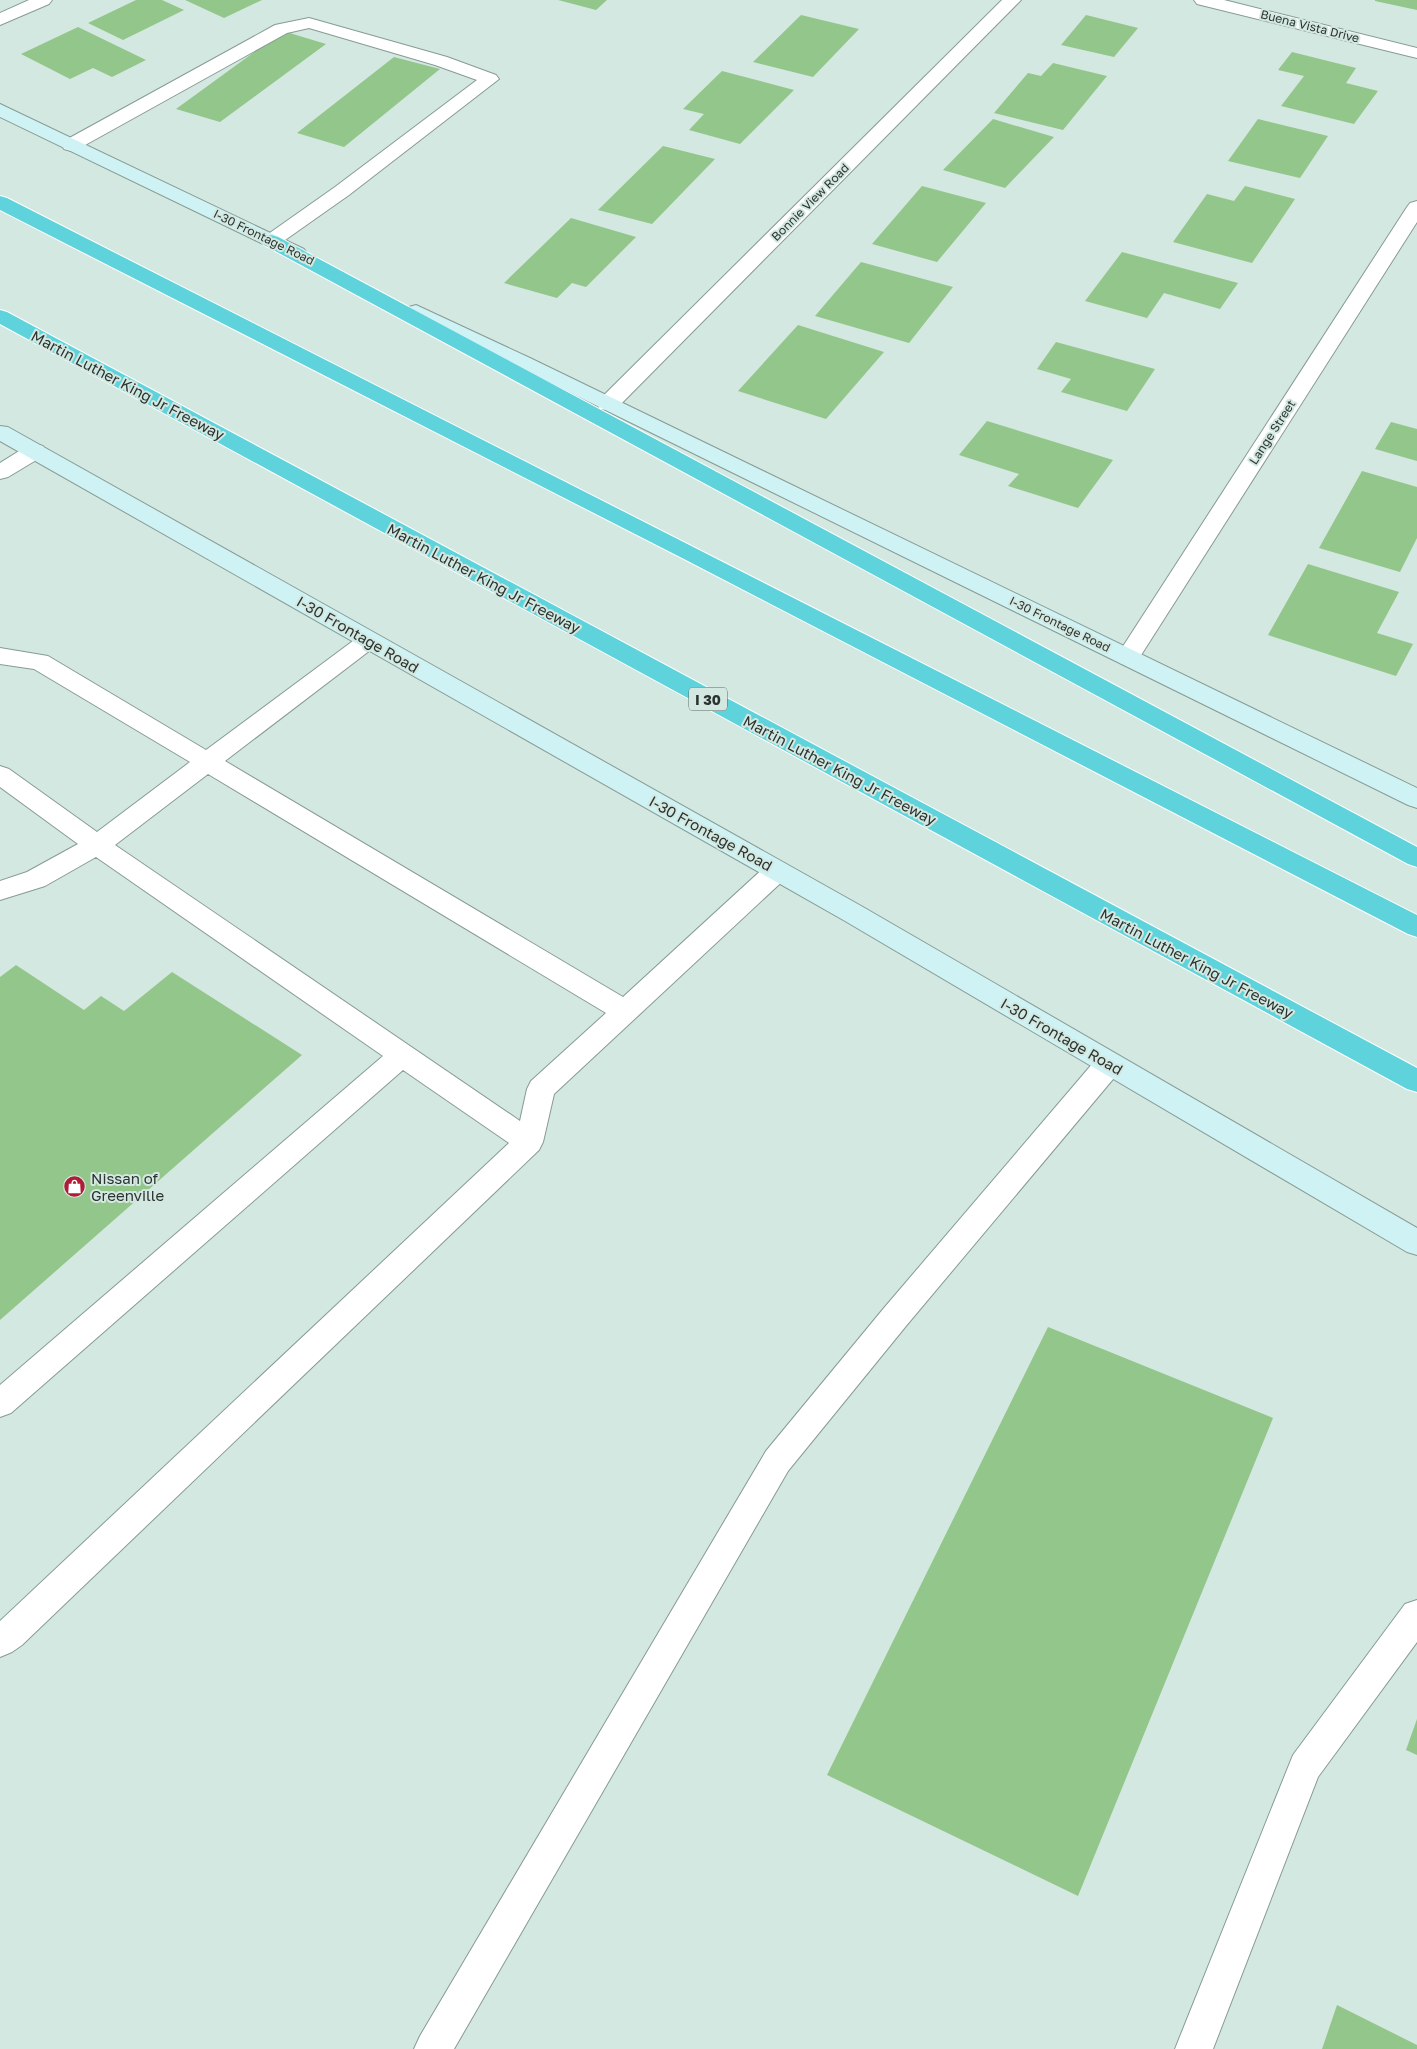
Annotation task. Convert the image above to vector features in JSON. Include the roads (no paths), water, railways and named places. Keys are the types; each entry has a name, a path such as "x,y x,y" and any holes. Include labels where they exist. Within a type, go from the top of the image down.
{"highway":[{"path":"0,202 692,554 1417,927"},
{"path":"271,240 1417,858"},
{"name":"Martin Luther King Jr Freeway","path":"0,316 1417,1081"}],"main road":[{"name":"I-30 Frontage Road","path":"0,110 395,300 447,328 523,362 1417,799"},
{"name":"I-30 Frontage Road","path":"0,432 777,871 1417,1243"}],"street":[{"path":"0,20 43,0"},
{"name":"Bonnie View Road","path":"608,404 1012,0"},
{"name":"Buena Vista Drive","path":"1203,0 1417,53"},
{"path":"72,145 281,29 309,23 441,61 490,79 342,191 271,240"},
{"name":"Lange Street","path":"1128,657 1417,207"},
{"path":"0,472 35,451"},
{"path":"0,891 36,879 97,845 369,640"},
{"path":"0,656 40,662 625,1011"},
{"path":"0,775 97,845 529,1142"},
{"path":"0,1641 10,1634 529,1142 541,1089 777,871"},
{"path":"0,1404 402,1055"},
{"path":"433,2049 778,1461 895,1317 1109,1064"},
{"path":"1194,2049 1305,1766 1417,1615"}],"place":[{"name":"Nissan of Greenville","path":"75,1187"}]}
